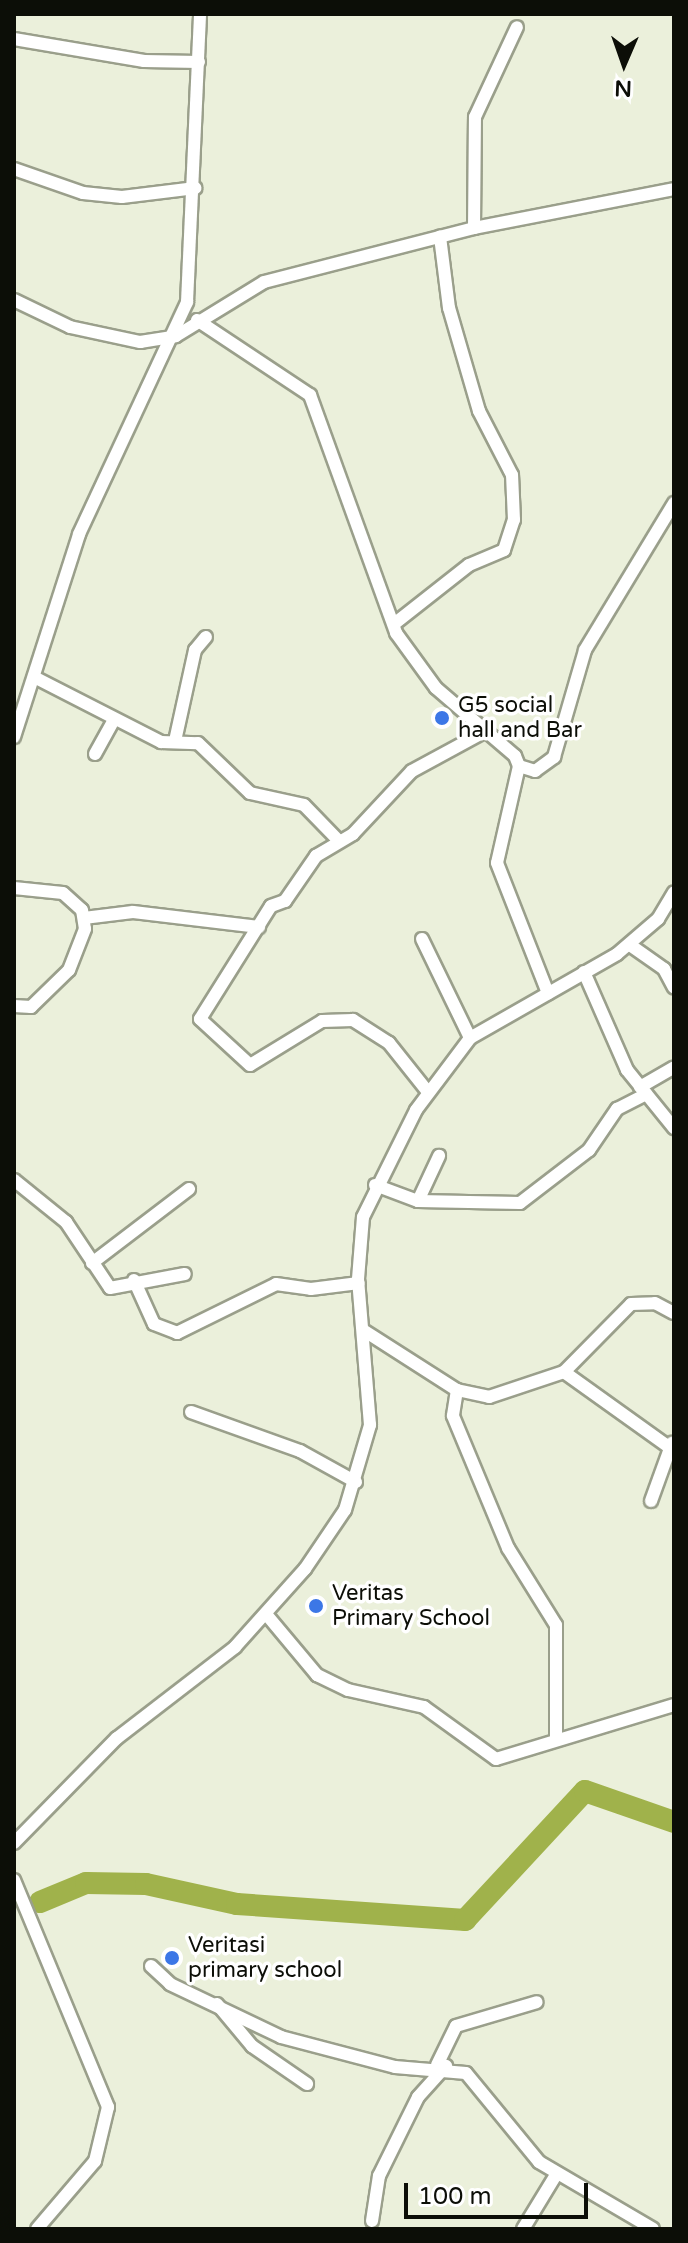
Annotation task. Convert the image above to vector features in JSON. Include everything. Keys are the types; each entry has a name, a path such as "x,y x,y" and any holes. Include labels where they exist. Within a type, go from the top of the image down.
{"street":[{"path":"14,737 79,534 176,336 190,279 200,14"},
{"path":"474,228 469,145 494,65 517,27"},
{"path":"14,39 144,61 199,62"},
{"path":"14,169 45,184 109,195 195,188"},
{"path":"14,300 70,327 123,339 176,336 197,320 264,282 474,228 674,189"},
{"path":"394,624 469,565 504,550 514,520 512,475 479,411 449,308 440,237"},
{"path":"197,320 310,395 394,624 436,688 519,766 535,771 554,757 585,650 674,503"},
{"path":"660,527 674,531"},
{"path":"175,741 195,650 206,637"},
{"path":"34,677 161,742 198,743 250,793 304,805 339,841"},
{"path":"95,754 114,720"},
{"path":"428,1092 389,1043 353,1020 322,1021 250,1065 230,1053 200,1019 259,927 316,856 339,841 412,771 482,733"},
{"path":"519,766 497,863 548,993"},
{"path":"14,888 63,893 84,918 77,961 31,1007 14,1006"},
{"path":"14,1843 117,1738 209,1671 266,1614 333,1532 356,1482 370,1417 359,1283 363,1217 375,1185 428,1092 470,1038 630,945 674,892"},
{"path":"84,918 133,912 259,927"},
{"path":"422,939 470,1038"},
{"path":"630,945 672,981"},
{"path":"584,972 613,1045 643,1090 674,1128"},
{"path":"375,1185 418,1201 529,1200 597,1143 617,1109 674,1067"},
{"path":"418,1201 439,1156"},
{"path":"14,1180 66,1222 110,1288 134,1280 185,1274"},
{"path":"92,1263 189,1189"},
{"path":"134,1280 154,1324 177,1333 276,1284 311,1289 359,1283"},
{"path":"363,1330 457,1390 489,1397 564,1372 631,1304 655,1303 674,1313"},
{"path":"564,1372 672,1445 651,1501"},
{"path":"457,1390 453,1416 508,1548 556,1625 556,1739"},
{"path":"191,1412 300,1451 356,1482"},
{"path":"266,1614 317,1675 360,1694 424,1707 483,1756 521,1753 556,1739 674,1705"},
{"path":"14,1880 108,2107 95,2161 37,2229"},
{"path":"151,1966 170,1984 297,2042 395,2067 442,2065 481,2086 522,2146 556,2175 653,2229"},
{"path":"372,2221 379,2176 418,2097 442,2065 456,2026 537,2002"},
{"path":"217,2004 252,2046 307,2084"},
{"path":"523,2229 556,2175"}],"waterway":[{"path":"40,1902 86,1883 146,1884 237,1904 465,1920 585,1791 674,1822"}],"place":[{"name":"G5 social hall and Bar","path":"442,718"},
{"name":"Veritas Primary School","path":"316,1606"},
{"name":"Veritasi primary school","path":"172,1958"}]}
